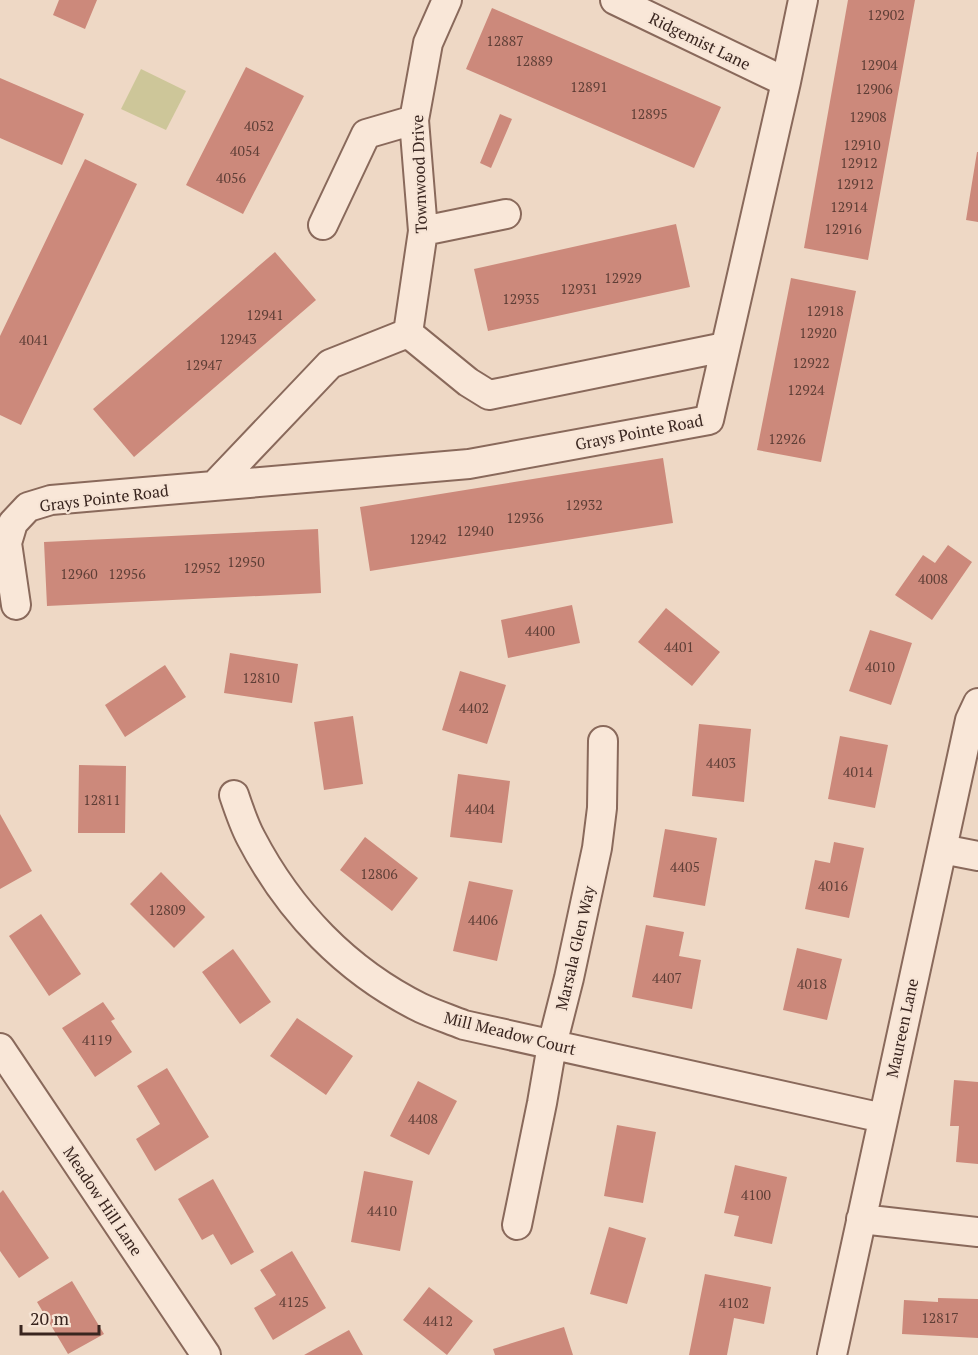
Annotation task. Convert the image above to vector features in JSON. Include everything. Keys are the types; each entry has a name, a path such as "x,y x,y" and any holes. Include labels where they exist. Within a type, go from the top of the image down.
{"street":[{"name":"Townwood Drive","path":"408,333 423,231 414,120 428,43 447,0"},
{"name":"Ridgemist Lane","path":"615,0 786,82"},
{"name":"Grays Pointe Road","path":"16,605 7,543 13,523 28,507 51,500 469,464 709,420 803,0"},
{"path":"323,225 366,134 414,120"},
{"path":"423,231 506,214"},
{"path":"214,486 330,364 408,333 468,382 489,395 726,347"},
{"name":"Maureen Lane","path":"832,1355 970,720 978,703"},
{"name":"Marsala Glen Way","path":"517,1225 552,1045 597,848 602,808 603,741"},
{"name":"Mill Meadow Court","path":"234,795 250,836 271,873 297,911 329,945 365,974 422,1008 464,1024 552,1045 883,1118"},
{"path":"942,849 978,856"},
{"name":"Meadow Hill Lane","path":"0,1047 206,1355"},
{"path":"861,1219 978,1232"}],"shaded area":[{"path":"141,69 186,91 166,130 121,109"}],"building":[{"path":"59,0 97,0 85,29 53,15"},
{"path":"848,0 915,0 868,260 804,248"},
{"path":"492,8 721,107 694,168 466,69"},
{"path":"246,67 304,96 243,214 186,185"},
{"path":"0,78 84,114 62,165 0,138"},
{"path":"500,114 512,119 491,168 480,163"},
{"path":"978,152 978,222 966,220"},
{"path":"85,159 137,184 21,425 0,415 0,336"},
{"path":"676,224 690,287 488,331 474,269"},
{"path":"275,252 316,300 134,457 93,409"},
{"path":"791,278 856,291 821,462 757,450"},
{"path":"663,458 673,523 370,571 360,507"},
{"path":"318,529 321,593 47,606 44,542"},
{"path":"948,545 972,562 932,620 895,595 923,555 935,563"},
{"path":"572,605 580,643 508,658 501,620"},
{"path":"666,608 720,652 692,686 638,642"},
{"path":"870,630 912,643 891,705 849,691"},
{"path":"230,653 298,664 292,703 224,693"},
{"path":"165,665 186,697 125,737 105,705"},
{"path":"460,671 506,685 487,744 442,730"},
{"path":"353,716 363,784 324,790 314,722"},
{"path":"699,724 751,729 744,802 692,796"},
{"path":"840,736 888,745 875,808 828,799"},
{"path":"79,765 126,766 125,833 78,833"},
{"path":"458,774 510,781 502,843 450,837"},
{"path":"0,814 32,871 0,889"},
{"path":"665,829 717,838 705,906 653,897"},
{"path":"365,837 418,878 392,911 340,870"},
{"path":"834,842 864,848 849,918 805,909 815,860 830,863"},
{"path":"161,872 205,917 174,948 130,904"},
{"path":"469,881 513,890 497,961 453,951"},
{"path":"41,914 81,974 49,996 9,936"},
{"path":"646,925 684,932 679,956 701,960 692,1009 632,997"},
{"path":"797,948 842,959 827,1020 783,1010"},
{"path":"233,949 271,1002 240,1024 202,972"},
{"path":"103,1002 115,1019 111,1021 132,1052 95,1077 62,1028"},
{"path":"297,1018 353,1056 326,1095 270,1056"},
{"path":"167,1068 209,1137 155,1171 136,1139 160,1124 137,1086"},
{"path":"954,1080 978,1082 978,1164 956,1162 959,1126 950,1126"},
{"path":"418,1081 457,1101 429,1155 390,1136"},
{"path":"617,1125 656,1132 643,1203 604,1196"},
{"path":"735,1165 787,1177 772,1244 734,1236 739,1216 724,1213"},
{"path":"364,1171 413,1181 400,1251 351,1242"},
{"path":"213,1179 254,1252 231,1265 213,1234 202,1240 178,1199"},
{"path":"3,1190 49,1258 19,1278 0,1251 0,1193"},
{"path":"609,1227 646,1238 627,1304 590,1294"},
{"path":"292,1251 326,1308 273,1340 254,1308 276,1295 260,1270"},
{"path":"705,1274 771,1287 764,1324 734,1318 727,1355 689,1355"},
{"path":"72,1281 104,1334 68,1354 37,1302"},
{"path":"429,1287 473,1321 447,1355 403,1320"},
{"path":"938,1298 978,1299 978,1338 902,1334 904,1300 938,1302"},
{"path":"564,1327 573,1355 495,1355 493,1349"},
{"path":"349,1330 363,1355 304,1355"}]}
